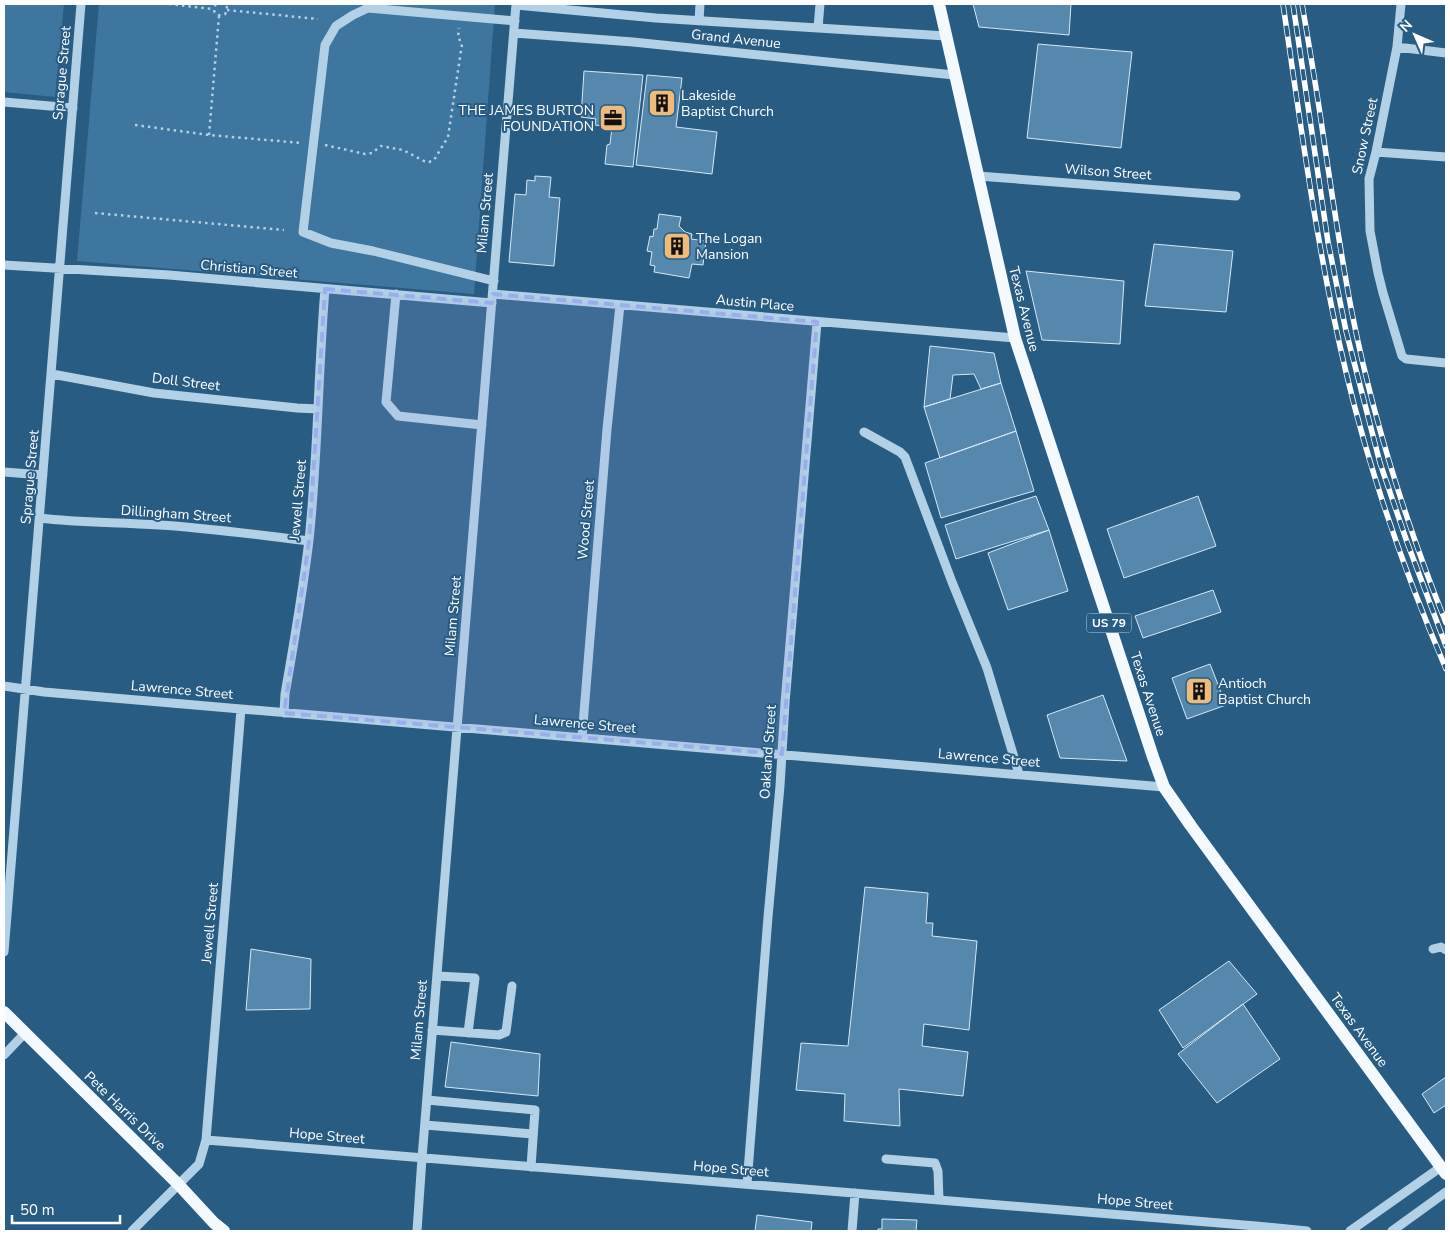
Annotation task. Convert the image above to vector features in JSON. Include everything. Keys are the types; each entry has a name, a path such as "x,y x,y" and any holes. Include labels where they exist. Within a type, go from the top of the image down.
{"main road":[{"name":"Texas Avenue","path":"939,4 1015,338 1164,787 1443,1165"},
{"name":"Pete Harris Drive","path":"4,1012 224,1231"}],"street":[{"name":"Sprague Street","path":"4,952 81,4"},
{"name":"Grand Avenue","path":"516,4 656,18 946,36"},
{"name":"Milam Street","path":"418,1231 432,1030 516,4"},
{"path":"699,20 700,4"},
{"path":"818,28 820,4"},
{"name":"Snow Street","path":"1401,4 1397,47 1369,179 1370,231 1383,293 1400,352 1406,359 1446,363"},
{"path":"494,281 331,243 303,232 325,45 336,26 368,8 515,22"},
{"name":"Grand Avenue","path":"514,33 633,42 954,75"},
{"path":"1397,47 1446,53"},
{"path":"4,102 72,108"},
{"path":"1376,152 1446,157"},
{"name":"Wilson Street","path":"978,176 1236,196"},
{"name":"Christian Street","path":"4,265 169,275 396,294 492,298"},
{"name":"Jewell Street","path":"284,713 285,694 309,540 317,439 321,333 325,289"},
{"path":"396,294 386,402 398,416 482,424"},
{"name":"Austin Place","path":"492,298 620,305 1015,338"},
{"name":"Wood Street","path":"582,737 607,429 620,305"},
{"name":"Oakland Street","path":"747,1184 817,322"},
{"name":"Doll Street","path":"52,374 154,393 318,409"},
{"path":"864,432 900,452 905,457 987,668 1018,774"},
{"path":"4,472 43,475"},
{"name":"Dillingham Street","path":"40,518 70,522 168,525 309,540"},
{"name":"Lawrence Street","path":"4,686 44,692 284,713 1164,787"},
{"name":"Jewell Street","path":"206,1140 241,709"},
{"path":"1433,948 1441,947 1446,950"},
{"path":"437,976 476,978 468,1033"},
{"path":"432,1030 499,1035 506,1032 512,986"},
{"path":"4,1055 25,1033"},
{"path":"427,1100 534,1110 531,1167"},
{"path":"425,1125 533,1134"},
{"path":"132,1231 199,1164 206,1140"},
{"name":"Hope Street","path":"206,1140 1307,1231"},
{"path":"886,1159 934,1163 938,1170 940,1181 939,1200"},
{"path":"1350,1231 1443,1165"},
{"path":"1392,1231 1404,1228 1446,1192"},
{"path":"852,1231 855,1193"}],"path":[{"path":"169,4 213,9"},
{"path":"213,9 216,4"},
{"path":"225,4 227,10"},
{"path":"213,9 219,16"},
{"path":"219,16 227,10"},
{"path":"227,10 318,19"},
{"path":"209,135 219,16"},
{"path":"135,124 209,135 328,145 365,154 372,153 381,146 403,150 429,162 434,160 448,137 462,44 458,37 462,17"},
{"path":"95,213 284,230"}],"highlighted area":[{"path":"325,289 492,303 493,294 817,322 782,754 284,713 309,541"}],"shaded area":[{"path":"4,4 64,4 55,97 4,92"},
{"path":"99,4 495,4 474,294 77,261"}],"building":[{"path":"973,4 1071,4 1069,35 979,27"},
{"path":"1038,44 1132,52 1121,148 1027,138"},
{"name":"THE JAMES BURTON FOUNDATION","path":"584,71 643,75 633,167 605,164 607,145 610,144 612,127 595,125 596,119 581,117"},
{"name":"Lakeside Baptist Church","path":"647,75 682,78 676,127 717,132 712,174 636,165"},
{"path":"535,176 551,177 549,197 560,198 554,266 509,262 515,194 526,195 527,180 535,181"},
{"name":"The Logan Mansion","path":"659,214 681,217 679,226 685,232 692,234 691,239 706,241 703,265 692,264 689,278 654,272 655,266 650,265 652,252 647,251 650,236 653,237 654,229 657,229"},
{"path":"1154,244 1233,251 1226,312 1145,306"},
{"path":"1026,271 1124,281 1120,344 1042,340"},
{"path":"930,346 994,353 1001,383 981,389 974,374 953,375 950,399 924,407"},
{"path":"1001,383 1016,431 940,458 924,407"},
{"path":"1016,431 1034,491 941,518 925,463"},
{"path":"1036,496 1049,530 956,559 945,525"},
{"path":"1198,496 1216,546 1124,578 1107,529"},
{"path":"1049,530 1068,591 1008,610 988,553"},
{"path":"1213,590 1221,612 1143,638 1135,616"},
{"name":"Antioch Baptist Church","path":"1210,664 1226,705 1187,719 1172,678"},
{"path":"1103,695 1127,761 1060,758 1047,715"},
{"path":"865,887 928,893 926,923 933,923 932,936 977,941 969,1030 924,1024 922,1046 968,1052 963,1096 899,1089 900,1126 844,1121 845,1094 796,1090 801,1043 848,1046"},
{"path":"251,949 311,959 310,1009 246,1010"},
{"path":"1229,961 1257,994 1183,1048 1159,1010"},
{"path":"1243,1004 1280,1059 1217,1103 1178,1054"},
{"path":"451,1042 540,1054 538,1096 445,1087"},
{"path":"1446,1077 1446,1105 1434,1113 1422,1094"},
{"path":"757,1215 812,1222 811,1231 755,1231"},
{"path":"882,1219 917,1220 916,1231 878,1231 878,1229 882,1229"}],"railway":[{"path":"1283,4 1318,235 1346,372 1377,485 1416,596 1446,669"},
{"path":"1293,4 1328,242 1346,331 1380,463 1446,646"},
{"path":"1302,4 1340,243 1360,353 1380,431 1404,509 1446,623"}],"place":[{"name":"Lakeside Baptist Church","path":"662,103"},
{"name":"THE JAMES BURTON FOUNDATION","path":"613,118"},
{"name":"The Logan Mansion","path":"677,246"},
{"name":"Antioch Baptist Church","path":"1199,691"}]}
